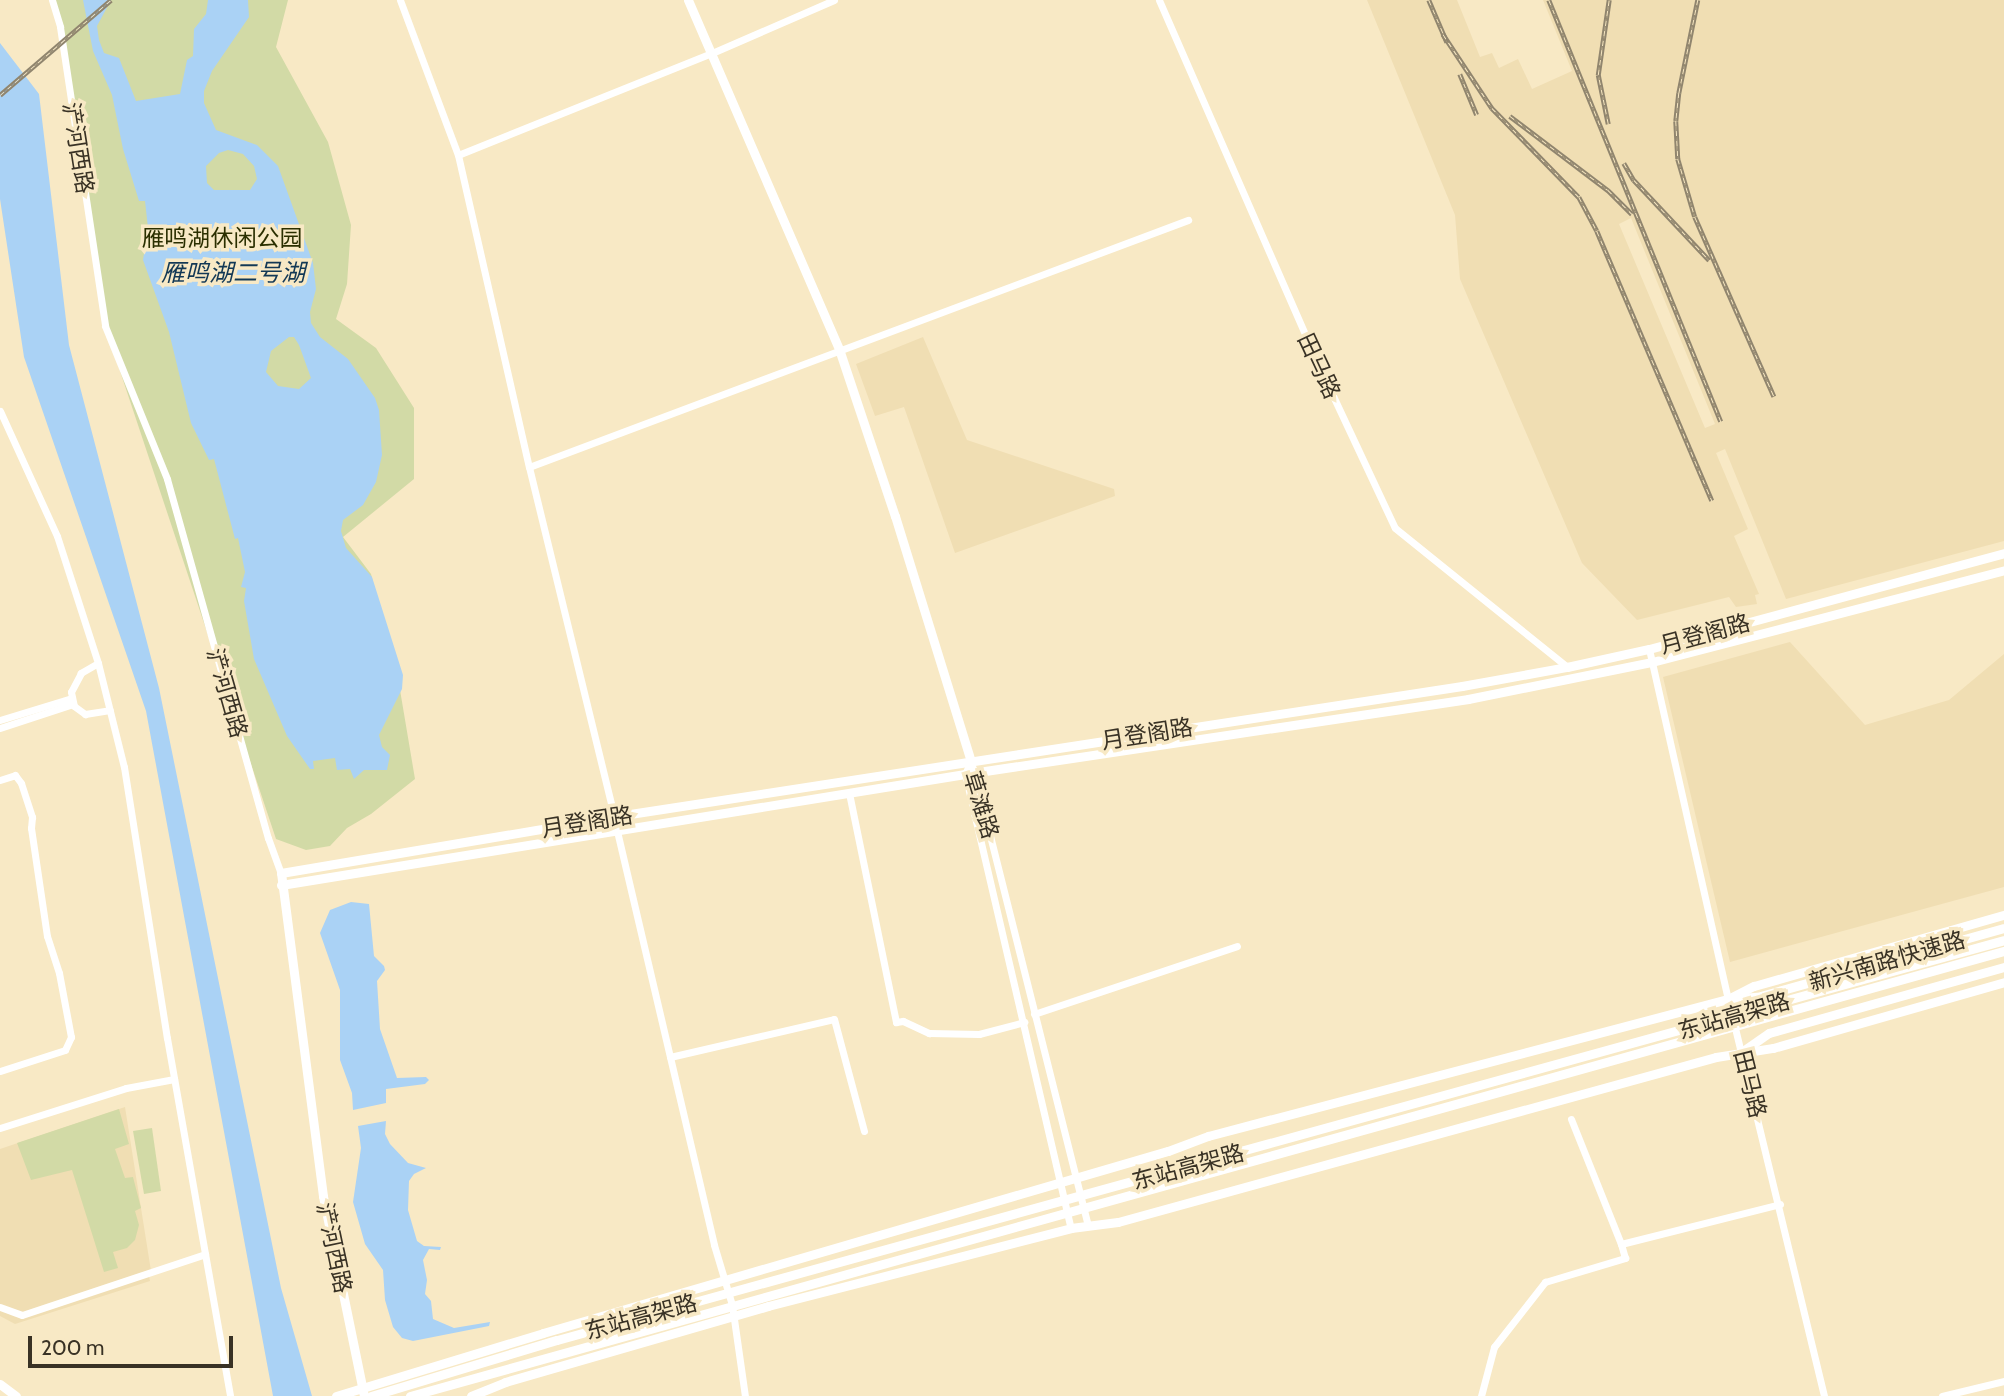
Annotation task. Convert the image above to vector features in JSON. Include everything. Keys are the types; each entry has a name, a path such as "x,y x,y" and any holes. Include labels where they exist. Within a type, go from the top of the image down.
{"main road":[{"path":"688,0 840,352 895,516 971,761"},
{"name":"月登阁路","path":"281,873 617,816 1462,686 1567,667 1648,649 2004,553"},
{"name":"月登阁路","path":"281,885 965,774 1468,699 1652,662 2004,570"},
{"name":"浐河西路","path":"281,873 323,1196 361,1391"},
{"path":"336,1396 361,1391 1074,1179 1208,1136 1728,999 1754,986 2004,915"},
{"name":"新兴南路快速路","path":"1728,999 1757,997 2004,928"},
{"name":"东站高架路","path":"372,1396 557,1340 2004,940"},
{"name":"东站高架路","path":"410,1396 2004,951"},
{"name":"新兴南路快速路","path":"1741,1052 1769,1033 2004,967"},
{"path":"471,1396 505,1382 734,1316 1071,1228 1118,1222 1741,1052 1773,1048 2004,982"},
{"path":"0,1384 16,1396"}],"street":[{"name":"浐河西路","path":"52,0 60,27 105,326 167,480 268,838 281,873"},
{"path":"400,0 458,155 529,467 611,804 617,816 617,831 734,1316 745,1396"},
{"path":"458,155 712,53 834,0"},
{"name":"田马路","path":"1159,0 1312,351 1395,528 1567,667"},
{"path":"529,467 1188,220"},
{"path":"0,411 57,536 98,663 124,767 174,1079 230,1396"},
{"name":"田马路","path":"1648,649 1728,999 1780,1204 1824,1396"},
{"path":"98,663 81,673 71,692 73,701 85,714 110,710"},
{"path":"0,720 73,701"},
{"path":"0,728 73,701"},
{"name":"草滩路","path":"971,761 1074,1179 1088,1226"},
{"name":"草滩路","path":"971,761 965,774 1071,1228"},
{"path":"0,780 15,775 21,783 32,817 31,828 47,936 59,973 71,1037 65,1050 0,1071"},
{"path":"849,793 896,1022 903,1021 929,1033 979,1034 1024,1022"},
{"path":"1034,1014 1237,946"},
{"path":"670,1057 834,1019 864,1131"},
{"path":"0,1128 126,1088 174,1079"},
{"path":"1481,1396 1494,1347 1545,1282 1625,1258 1570,1119"},
{"path":"1621,1244 1780,1204"},
{"path":"0,1307 22,1315 205,1254"},
{"path":"1942,1396 2004,1381"}],"shaded area":[{"path":"1367,0 1457,0 1480,57 1492,53 1499,68 1518,59 1532,89 1572,71 1543,0 2004,0 2004,541 1786,599 1725,449 1716,453 1748,529 1734,536 1759,594 1755,595 1757,604 1736,607 1729,597 1637,620 1582,563 1460,279 1455,215","holes":["1631,218 1715,424 1705,428 1619,224"]},
{"path":"923,337 967,440 1114,489 1115,496 955,553 904,407 875,416 856,364"},
{"path":"1790,642 1865,725 1949,700 2004,654 2004,887 1730,962 1663,677"},
{"path":"125,1107 151,1271 148,1271 150,1281 15,1324 0,1316 0,1149"}],"green space":[{"name":"雁鸣湖休闲公园","path":"55,0 288,0 276,47 328,142 351,225 347,284 336,319 376,348 414,408 414,479 343,537 371,574 399,684 415,779 371,814 347,828 330,846 306,850 276,839 107,332"},
{"path":"119,1109 129,1144 115,1149 125,1178 133,1177 141,1208 135,1211 139,1225 135,1240 127,1248 113,1252 118,1268 104,1272 72,1170 31,1180 17,1143"},
{"path":"152,1128 161,1191 144,1194 133,1131"}],"water":[{"name":"雁鸣湖二号湖","path":"83,0 111,0 97,26 99,40 104,53 119,58 136,101 180,94 187,60 193,56 194,29 206,14 208,0 248,0 249,17 212,71 204,91 204,103 216,130 257,145 278,166 313,263 316,289 310,312 311,323 320,337 348,359 375,398 379,410 382,455 376,482 363,505 343,520 341,531 346,548 372,577 403,675 402,689 379,735 382,747 390,755 387,770 364,770 354,779 350,769 337,770 335,758 313,761 314,769 310,769 287,736 254,659 244,601 246,588 241,587 245,572 238,538 235,539 214,459 209,460 191,423 169,332 143,260 148,228 145,201 139,201 123,149 112,95 93,51","holes":["228,150 243,154 254,166 257,179 250,190 214,190 207,183 206,166 219,153","289,337 294,337 299,345 311,378 299,389 278,386 266,372 271,351"]},
{"path":"0,43 39,94 69,345 159,688 281,1288 312,1396 273,1396 146,711 24,357 0,199"},
{"path":"351,902 369,904 374,956 385,970 377,981 380,1029 397,1078 426,1077 429,1080 425,1084 386,1089 386,1103 353,1110 352,1093 340,1060 340,990 320,933 330,910"},
{"path":"386,1121 385,1134 390,1144 408,1163 426,1168 414,1174 409,1181 408,1210 417,1241 424,1246 441,1247 440,1250 429,1249 423,1260 427,1280 425,1294 431,1301 433,1319 454,1328 490,1322 489,1326 413,1341 402,1338 393,1327 385,1300 383,1270 365,1244 353,1202 361,1148 358,1126"}],"railway":[{"path":"0,95 111,0"},
{"path":"1429,0 1447,42"},
{"path":"1549,0 1721,421"},
{"path":"1608,124 1598,75 1609,0"},
{"path":"1698,0 1679,93 1676,121 1678,159 1695,217 1774,396"},
{"path":"1443,34 1492,108 1579,197 1597,231 1712,501"},
{"path":"1460,74 1477,115"},
{"path":"1510,116 1608,190 1632,214"},
{"path":"1624,163 1634,180 1709,260"}]}
